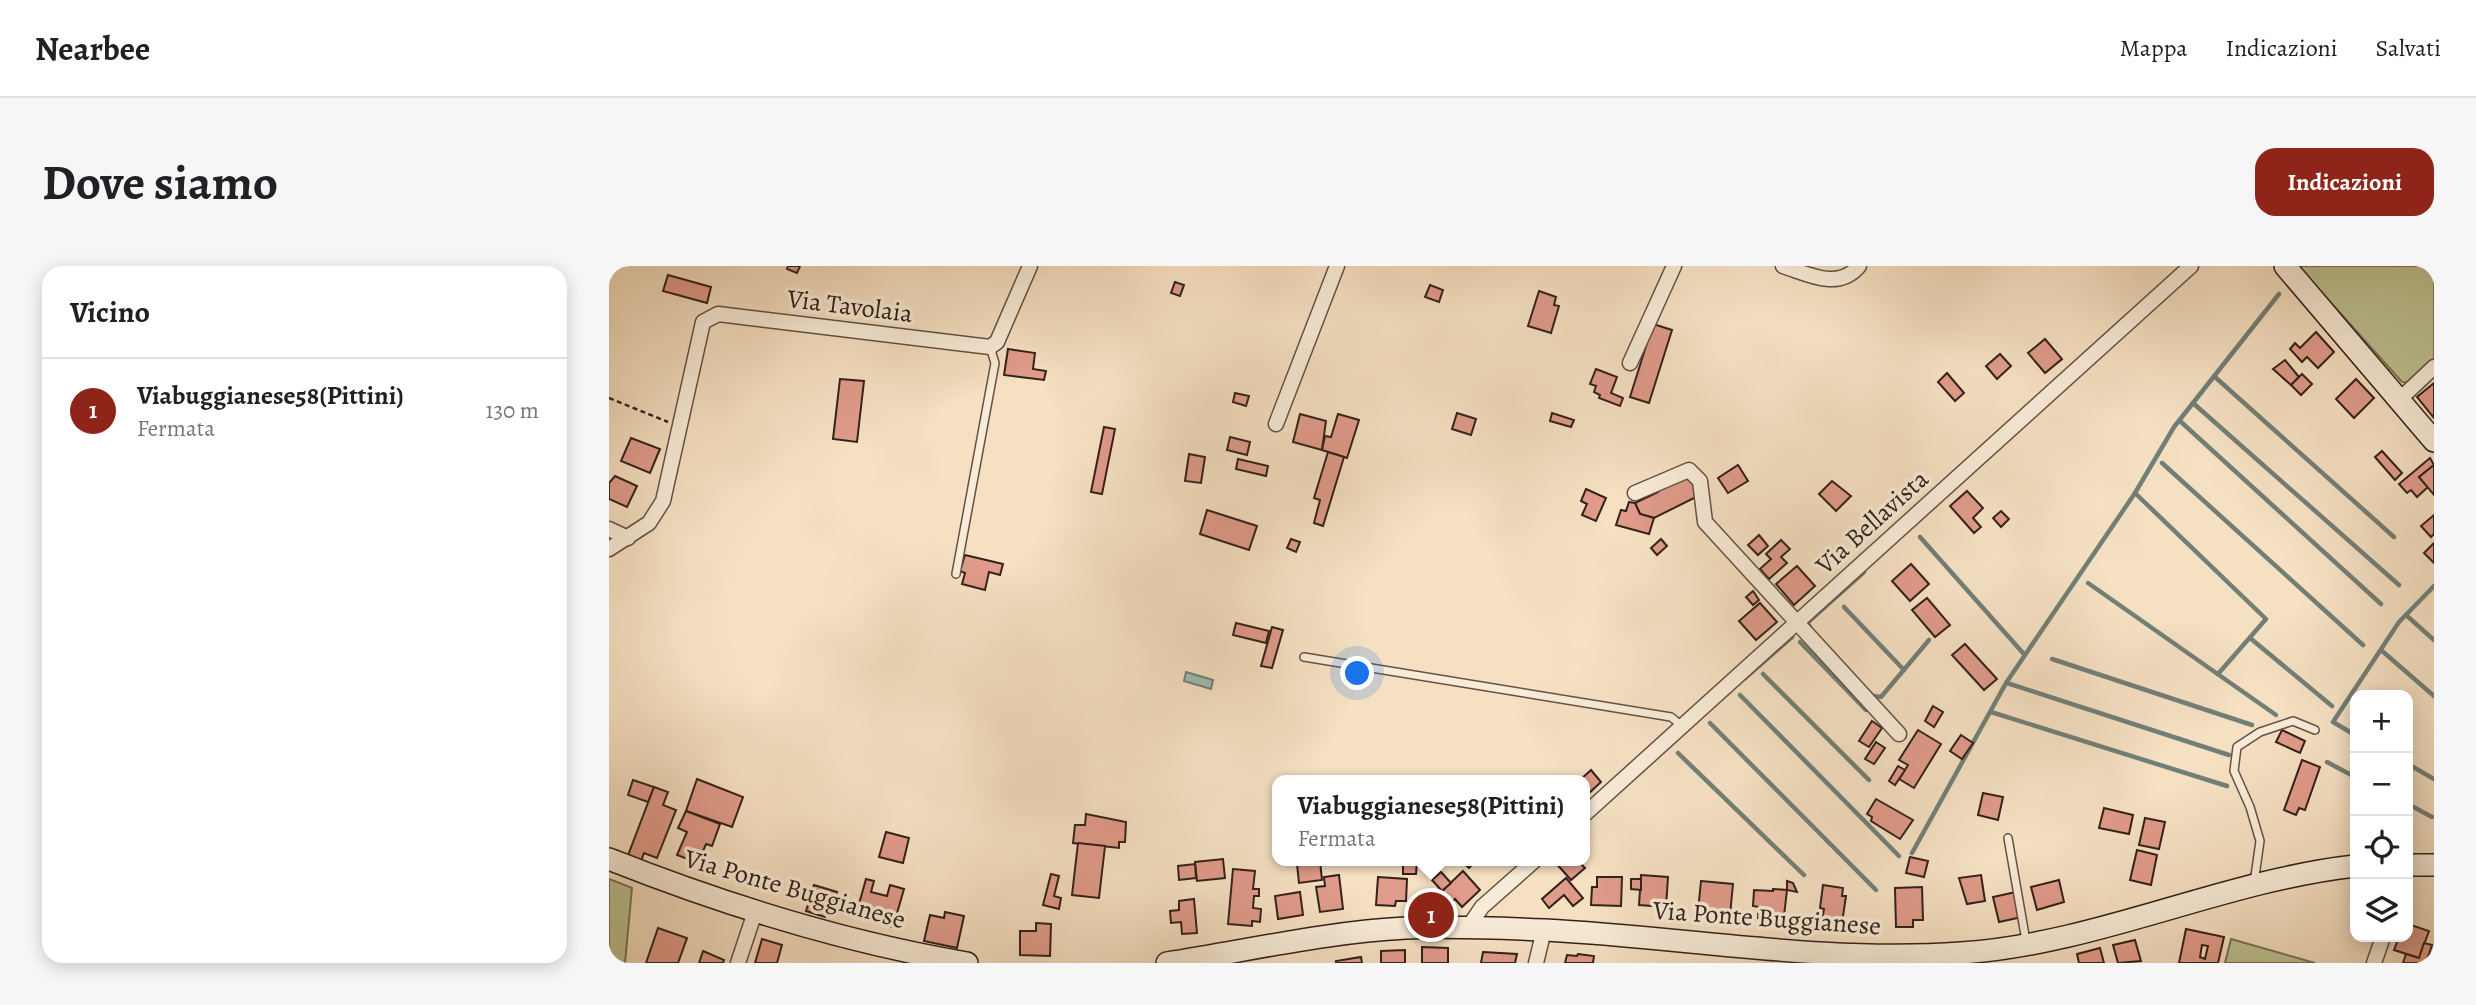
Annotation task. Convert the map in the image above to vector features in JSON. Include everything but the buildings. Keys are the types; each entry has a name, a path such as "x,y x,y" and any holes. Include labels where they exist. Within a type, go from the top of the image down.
{"main road":[{"path":"2285,266 2434,441"},
{"name":"Via Ponte Buggianese","path":"609,859 755,912 828,934 967,963"},
{"path":"2413,864 2434,865"},
{"name":"Via Ponte Buggianese","path":"1167,963 1406,928 1544,930 1852,954 1960,953 2027,945 2102,929 2299,874 2350,867"}],"street":[{"path":"990,347 997,342 1030,266"},
{"path":"1276,424 1337,266"},
{"path":"1630,363 1674,266"},
{"path":"1783,266 1832,280 1849,276 1859,266"},
{"name":"Via Bellavista","path":"1590,810 2191,266"},
{"name":"Via Tavolaia","path":"609,549 649,523 663,501 703,322 718,314 990,347"},
{"path":"2400,399 2434,367"},
{"path":"1635,493 1689,470 1700,481 1705,522 1795,624 1899,734"},
{"path":"609,529 628,538"},
{"path":"1467,929 1482,907 1528,866"},
{"path":"738,963 755,912"},
{"path":"1536,963 1544,930"},
{"path":"2374,963 2381,942"}],"lane":[{"path":"956,574 995,363 990,347"},
{"path":"1304,657 1671,717 1682,727"},
{"path":"2253,887 2260,841 2250,807 2234,771 2237,747 2260,732 2293,721 2315,730"},
{"path":"2008,838 2027,945"}],"path":[{"path":"609,398 678,425"}],"green space":[{"path":"2298,266 2434,266 2434,360 2410,383 2402,382"},
{"path":"609,879 632,888 625,963 609,963"},
{"path":"2231,939 2315,963 2225,963"}],"water":[{"path":"1186,672 1213,680 1211,689 1184,681"}],"waterway":[{"path":"1912,853 2006,683 2135,493 2174,427 2279,294"},
{"path":"2215,377 2394,537"},
{"path":"2193,403 2399,585"},
{"path":"2180,421 2381,604"},
{"path":"2162,463 2363,645"},
{"path":"2135,493 2266,619 2218,674"},
{"path":"1920,537 2023,653"},
{"path":"1810,627 1807,623 1864,572"},
{"path":"2088,583 2276,715"},
{"path":"2354,690 2399,622 2434,586"},
{"path":"1844,607 1904,670"},
{"path":"2406,615 2434,640"},
{"path":"1745,678 1792,637"},
{"path":"2250,638 2332,706"},
{"path":"1873,696 1881,697 1929,640"},
{"path":"1800,642 1866,710"},
{"path":"2381,650 2434,696"},
{"path":"2052,659 2252,725"},
{"path":"1763,674 1869,780"},
{"path":"2007,683 2229,755"},
{"path":"1740,695 1899,856"},
{"path":"2350,696 2333,722 2350,732"},
{"path":"1991,712 2227,786"},
{"path":"1710,723 1876,890"},
{"path":"1678,753 1804,875"},
{"path":"2327,762 2350,774"},
{"path":"2413,767 2434,779"},
{"path":"2413,807 2432,817"}],"place":[{"name":"Viabuggianese58(Pittini)","path":"1431,915"}]}
